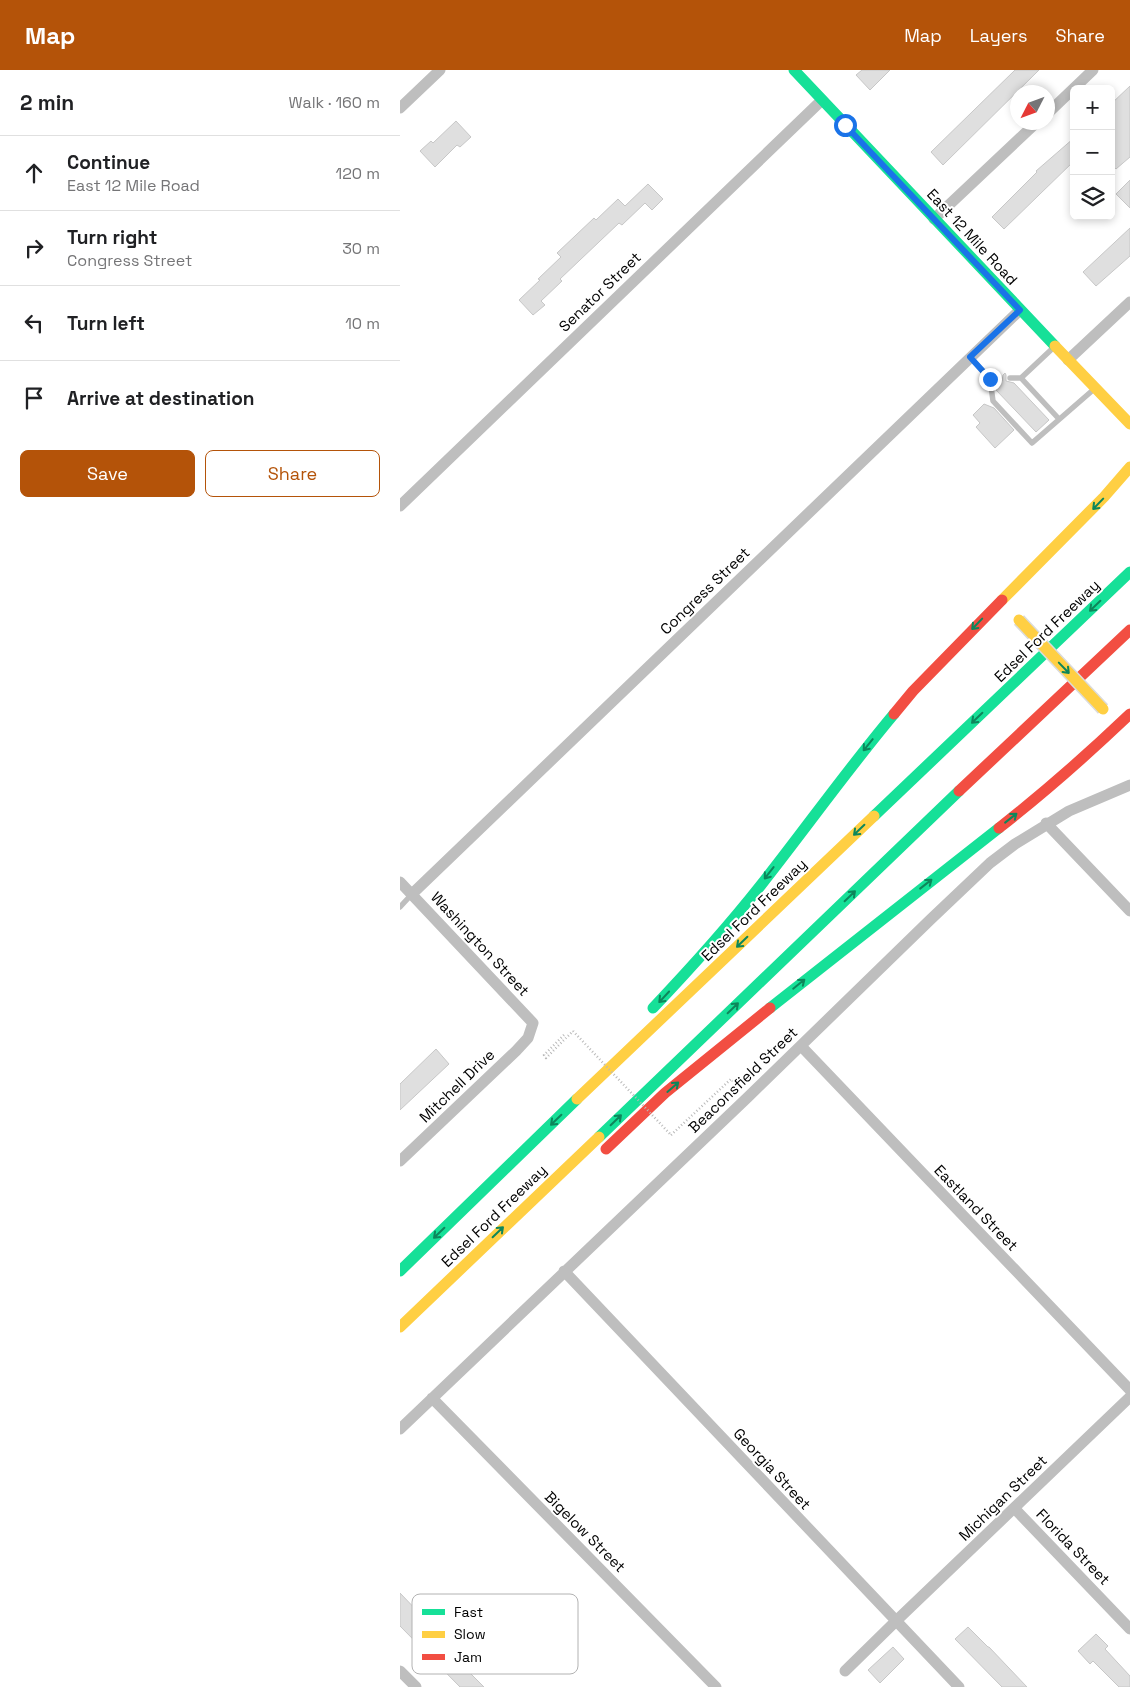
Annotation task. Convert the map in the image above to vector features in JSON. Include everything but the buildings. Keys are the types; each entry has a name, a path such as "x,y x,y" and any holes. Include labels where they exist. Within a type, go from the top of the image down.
{"main road":[{"name":"East 12 Mile Road","path":"797,74 1130,424"},
{"path":"648,1014 760,886 853,764 927,677 1011,589 1099,502 1130,467"},
{"name":"Edsel Ford Freeway","path":"400,1271 590,1086 1130,572"},
{"path":"1011,589 1010,598 1015,613 1104,709 1116,715 1130,714"},
{"name":"Edsel Ford Freeway","path":"400,1327 1130,630"},
{"path":"596,1159 665,1093 828,961 1036,799 1130,714"},
{"path":"590,1086 627,1036"},
{"path":"412,1314 510,1238"}],"street":[{"path":"400,108 440,70"},
{"path":"797,74 810,70"},
{"path":"1055,106 1093,70"},
{"name":"Senator Street","path":"400,506 822,100"},
{"path":"934,219 1029,130"},
{"path":"1068,360 1130,302"},
{"name":"Congress Street","path":"412,894 1020,310"},
{"name":"Beaconsfield Street","path":"400,1429 990,863 1046,823 1090,801 1130,785"},
{"path":"1046,823 1130,911"},
{"name":"Washington Street","path":"400,882 526,1014 532,1023 532,1030"},
{"name":"Mitchell Drive","path":"400,1161 516,1051 528,1038 532,1030"},
{"name":"Eastland Street","path":"801,1046 1130,1390"},
{"name":"Georgia Street","path":"564,1271 958,1687"},
{"name":"Michigan Street","path":"845,1671 1130,1397"},
{"name":"Bigelow Street","path":"432,1398 716,1687"},
{"name":"Florida Street","path":"1014,1508 1130,1629"},
{"path":"400,1671 416,1687"}],"lane":[{"path":"1010,378 1020,378 1054,346"},
{"path":"970,357 990,379 993,401 1032,443 1095,389"},
{"path":"990,379 1000,378"},
{"path":"1020,378 1059,419"},
{"path":"400,906 412,894"}],"path":[{"path":"564,1035 544,1055 546,1058 573,1031 671,1135 731,1079 748,1097"}],"traffic: fast":[{"path":"794,70 1055,346"},
{"path":"874,816 1130,572"},
{"path":"653,1008 748,901 894,714"},
{"path":"599,1137 959,791"},
{"path":"770,1008 999,828"},
{"path":"400,1271 577,1099"}],"traffic: slow":[{"path":"1055,346 1130,424"},
{"path":"1002,600 1104,497 1130,467"},
{"path":"1019,620 1103,709"},
{"path":"577,1099 874,816"},
{"path":"400,1327 599,1137"}],"traffic: jam":[{"path":"894,714 913,691 1002,600"},
{"path":"959,791 1130,630"},
{"path":"999,828 1033,801 1130,714"},
{"path":"606,1149 665,1093 770,1008"}],"route":[{"path":"845,125 1020,310 970,357 990,379"}]}
